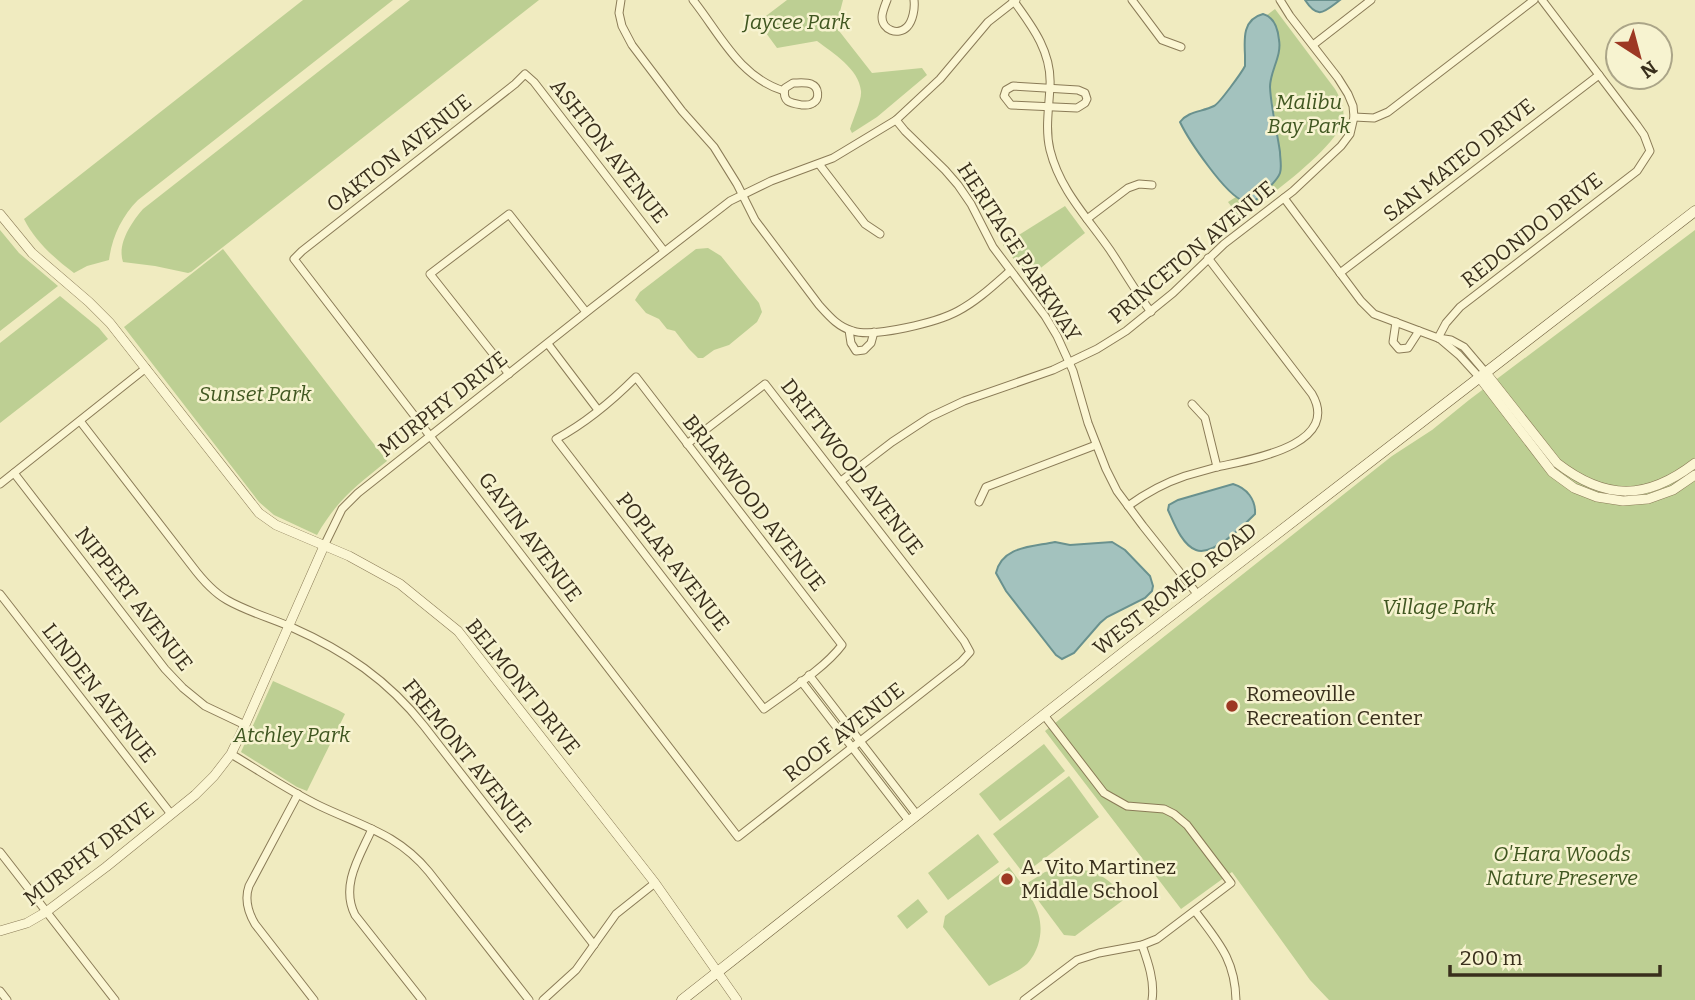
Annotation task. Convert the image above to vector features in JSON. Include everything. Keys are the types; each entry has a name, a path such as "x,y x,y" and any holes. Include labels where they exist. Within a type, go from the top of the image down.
{"main road":[{"name":"WEST ROMEO ROAD","path":"682,1000 1044,715 1695,211"}],"street":[{"path":"621,0 618,13 632,45 682,111 714,147 755,220 834,321 849,330 861,333 910,327 949,315 975,300 1010,271"},
{"path":"692,0 747,71 764,83 784,91"},
{"path":"887,0 883,21 888,29 896,32 908,26 914,0"},
{"path":"1132,0 1162,40 1181,47"},
{"path":"1280,0 1338,78 1353,106 1354,117 1374,118 1388,112 1534,0"},
{"path":"1313,45 1371,0"},
{"path":"1542,0 1599,75"},
{"path":"1014,1 1043,45 1050,69 1047,128 1049,149 1055,167 1065,189 1152,312"},
{"name":"MURPHY DRIVE","path":"0,931 27,923 47,912 195,795 214,776 231,754 246,725 342,509 358,493 715,212 741,194 819,164 896,120 940,79 988,22 1014,1"},
{"name":"ASHTON AVENUE","path":"525,74 534,82 664,251"},
{"name":"OAKTON AVENUE","path":"294,259 525,74"},
{"name":"REDONDO DRIVE","path":"1438,338 1446,323 1460,307 1637,171 1650,151 1642,131 1599,75"},
{"name":"SAN MATEO DRIVE","path":"1340,274 1599,75"},
{"path":"790,84 811,84 817,89 818,96 811,105 792,104 785,97 784,91 790,84"},
{"path":"1013,86 1050,88 1078,90 1085,93 1087,99 1077,108 1048,107 1011,105 1004,96 1006,90 1013,86"},
{"name":"PRINCETON AVENUE","path":"841,481 891,442 930,417 964,401 1054,370 1114,340 1152,312 1208,258 1284,198 1341,146 1350,134 1354,117"},
{"name":"HERITAGE PARKWAY","path":"896,120 958,185 971,204 989,241 1045,316 1069,363 1097,445 1117,491 1198,596"},
{"path":"819,164 864,224 880,234"},
{"path":"1087,219 1128,188 1139,184 1152,185"},
{"path":"1284,198 1340,274 1374,314 1464,347 1552,472 1574,488 1597,497 1623,501 1648,499 1672,490 1695,475"},
{"name":"BELMONT DRIVE","path":"0,214 32,253 100,312 259,513 271,522 349,556 400,584 458,631 655,883 737,1000"},
{"path":"509,374 430,274 509,214 586,312"},
{"path":"1128,506 1160,486 1185,476 1259,459 1285,449 1297,443 1315,424 1317,409 1312,394 1208,258"},
{"name":"GAVIN AVENUE","path":"294,259 737,837"},
{"path":"1396,322 1393,342 1399,349 1408,348 1419,331"},
{"path":"849,330 851,343 856,351 864,351 871,343 874,332"},
{"path":"548,344 598,410"},
{"path":"0,484 146,368"},
{"path":"1483,375 1557,463 1587,482 1621,491 1640,490 1668,481 1695,463"},
{"name":"BRIARWOOD AVENUE","path":"598,410 636,377 842,645 801,681"},
{"name":"DRIFTWOOD AVENUE","path":"687,444 765,384 970,652"},
{"path":"1192,404 1205,418 1217,467"},
{"name":"POPLAR AVENUE","path":"598,410 556,439 764,709 801,681"},
{"name":"FREMONT AVENUE","path":"80,421 200,576 226,599 344,654 369,671 405,703 594,945"},
{"path":"979,502 986,486 1097,445"},
{"name":"NIPPERT AVENUE","path":"14,473 165,669 205,706 246,725"},
{"name":"LINDEN AVENUE","path":"0,594 171,814"},
{"name":"ROOF AVENUE","path":"737,837 853,748 970,652"},
{"path":"809,675 860,741 913,818"},
{"path":"801,681 853,748 913,818"},
{"path":"1024,1000 1077,960 1157,939 1231,883 1187,825 1174,814 1164,809 1126,806 1104,793 1044,715"},
{"path":"231,754 318,805 404,846 422,863 529,1000"},
{"path":"298,794 249,886 247,898 249,913 255,924 314,1000"},
{"path":"372,829 351,877 349,892 352,908 422,1000"},
{"path":"0,852 115,1000"},
{"path":"542,1000 576,970 616,914 655,883"},
{"path":"1195,911 1227,956 1236,982 1236,1000"},
{"path":"1142,945 1152,978 1152,1000"},
{"path":"0,991 7,1000"}],"green space":[{"path":"303,0 393,0 138,200 119,227 109,260 74,273 46,249 24,219"},
{"path":"410,0 539,0 191,272 123,262 124,241 143,209"},
{"name":"Jaycee Park","path":"787,0 843,0 836,27 872,73 922,68 927,75 877,117 852,133 850,129 861,95 856,76 837,56 817,41 777,48 758,22"},
{"name":"Malibu Bay Park","path":"1275,9 1335,89 1342,104 1343,120 1338,132 1314,159 1240,218 1228,202 1236,197 1245,201 1280,175 1279,147 1270,87 1279,51 1279,39 1272,20 1267,15"},
{"path":"1065,206 1085,233 1028,278 1003,245"},
{"path":"0,230 19,253 58,286 0,331"},
{"path":"1695,230 1695,1000 1329,1000 1310,980 1232,872 1181,909 1045,731 1392,456 1432,430"},
{"path":"708,248 721,256 759,303 762,312 757,322 729,345 698,358 675,331 667,329 659,319 646,313 635,300 640,292 696,249"},
{"name":"Sunset Park","path":"223,249 387,461 340,503 317,535 274,515 259,502 124,327"},
{"path":"60,296 99,328 108,339 0,423 0,343"},
{"name":"Atchley Park","path":"273,681 345,714 307,791 241,752"},
{"path":"1044,744 1065,771 1000,821 979,794"},
{"path":"1069,776 1099,817 1024,874 993,834"},
{"path":"978,834 999,862 948,900 928,873"},
{"path":"1009,867 1029,894 1038,912 1038,945 1027,964 989,986 943,927 945,916"},
{"path":"1068,867 1101,876 1126,898 1075,936 1064,935 1026,884 1045,872"},
{"path":"918,899 928,912 907,929 897,916"}],"water":[{"path":"1305,0 1340,0 1330,8 1318,12"},
{"path":"1263,14 1275,24 1279,40 1279,52 1270,87 1281,168 1278,177 1267,190 1257,199 1248,202 1236,197 1218,178 1180,122 1183,118 1214,106 1221,100 1245,66 1245,36 1248,25 1256,16"},
{"path":"1233,484 1250,495 1255,514 1219,545 1203,551 1191,547 1176,527 1168,510 1169,505"},
{"path":"1055,542 1070,545 1112,542 1125,550 1150,576 1153,586 1145,598 1107,617 1074,653 1062,659 1006,591 996,573 999,564 1011,553"}],"place":[{"name":"Romeoville Recreation Center","path":"1232,706"},
{"name":"A. Vito Martinez Middle School","path":"1007,879"}],"park label":[{"name":"Village Park","path":"1439,607"},
{"name":"O'Hara Woods Nature Preserve","path":"1562,866"}]}
